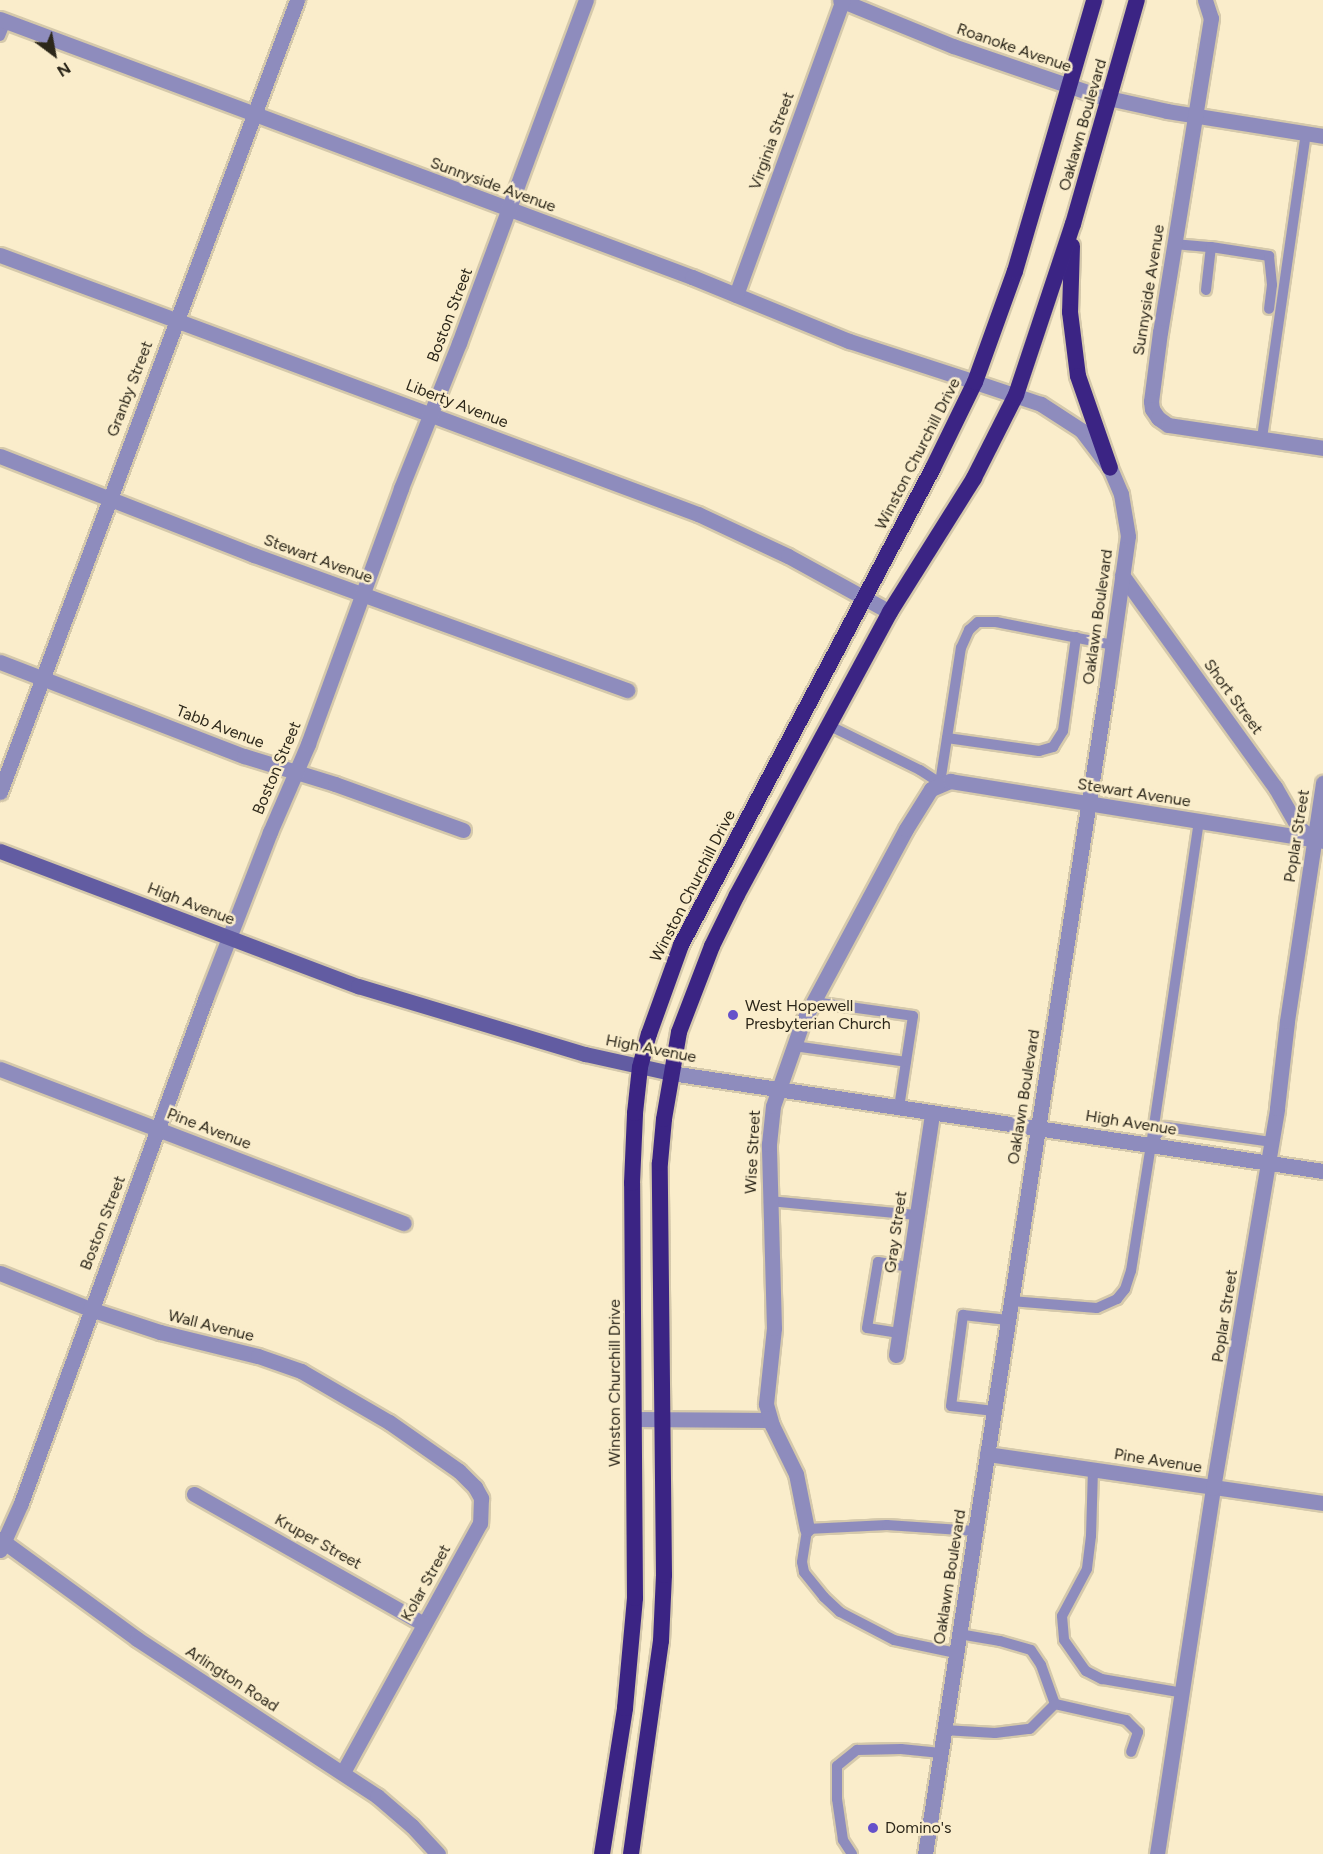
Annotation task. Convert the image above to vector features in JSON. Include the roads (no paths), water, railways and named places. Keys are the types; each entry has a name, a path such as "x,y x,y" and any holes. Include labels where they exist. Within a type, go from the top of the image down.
{"highway":[{"name":"Winston Churchill Drive","path":"602,1854 631,1649 635,1598 632,1183 640,1067 666,980 681,945 975,382 1015,271 1094,0"},
{"name":"Oaklawn Boulevard","path":"1016,395 1073,224 1137,0"},
{"path":"1073,224 1070,312 1078,376 1110,468"},
{"path":"631,1854 661,1641 664,1575 660,1163 670,1073 679,1032 712,946 828,725 890,612 974,478 1016,395"}],"main road":[{"name":"High Avenue","path":"0,851 229,938 418,1005 585,1054 670,1073"}],"street":[{"name":"Granby Street","path":"0,792 108,498 297,0"},
{"name":"Boston Street","path":"1,1544 229,938 308,744 586,0"},
{"name":"Roanoke Avenue","path":"842,0 953,46 1109,98 1323,136"},
{"name":"Virginia Street","path":"736,295 842,0"},
{"name":"Sunnyside Avenue","path":"1210,2 1210,18 1152,390 1152,409 1158,418 1168,425 1323,448"},
{"name":"Sunnyside Avenue","path":"2,25 255,115 736,295 849,341 975,382"},
{"name":"Liberty Avenue","path":"0,255 431,413 698,514 782,553 890,612"},
{"name":"Oaklawn Boulevard","path":"925,1854 1128,536 1121,494 1110,468 1086,436 1062,415 1016,395 975,382"},
{"name":"Stewart Avenue","path":"0,456 254,555 627,690"},
{"name":"Short Street","path":"1122,575 1275,787 1298,826 1319,840"},
{"name":"Tabb Avenue","path":"0,662 244,756 335,784 463,830"},
{"name":"Stewart Avenue","path":"940,783 950,781 1319,840"},
{"name":"Wise Street","path":"770,1420 767,1396 774,1328 769,1144 773,1106 802,1023 906,829 931,789 940,783"},
{"name":"Poplar Street","path":"1157,1854 1184,1693 1213,1488 1319,840 1323,783"},
{"name":"Pine Avenue","path":"0,1069 404,1223"},
{"name":"High Avenue","path":"670,1073 1323,1171"},
{"name":"Gray Street","path":"896,1355 932,1113"},
{"name":"Wall Avenue","path":"0,1273 90,1309 160,1332 280,1362 301,1371 405,1432"},
{"path":"634,1419 770,1420 796,1474 807,1529"},
{"name":"Kolar Street","path":"342,1772 480,1522 483,1510 475,1487 459,1471 405,1432"},
{"name":"Pine Avenue","path":"987,1454 1323,1503"},
{"name":"Kruper Street","path":"194,1494 424,1623"},
{"name":"Arlington Road","path":"1,1544 137,1639 342,1772 412,1826 438,1854"}],"lane":[{"path":"1262,438 1306,134"},
{"path":"1174,244 1269,256 1272,285 1269,309"},
{"path":"1206,290 1211,247"},
{"path":"828,725 860,743 920,770 940,783 961,648 969,630 978,622 996,622 1113,645"},
{"path":"946,738 1039,751 1053,747 1063,731 1076,638"},
{"path":"1011,1301 1097,1308 1117,1299 1125,1288 1131,1271 1199,822"},
{"path":"814,1002 913,1016 899,1108"},
{"path":"794,1046 906,1062"},
{"path":"1151,1145 1166,1127 1271,1142"},
{"path":"769,1201 916,1215"},
{"path":"899,1333 867,1328 878,1262 909,1267"},
{"path":"994,1411 951,1406 963,1315 1008,1320"},
{"path":"1093,1469 1091,1536 1087,1569 1062,1616 1064,1640 1086,1671 1102,1679 1184,1693"},
{"path":"956,1653 894,1640 840,1612 824,1597 804,1572 802,1562 807,1529 887,1525 975,1531"},
{"path":"959,1634 1000,1641 1030,1650 1041,1665 1055,1704"},
{"path":"944,1730 995,1733 1030,1729 1055,1704"},
{"path":"1055,1704 1126,1720 1137,1732 1131,1752"},
{"path":"852,1854 843,1840 838,1809 837,1766 857,1750 901,1749 941,1753"}],"place":[{"name":"West Hopewell Presbyterian Church","path":"733,1015"},
{"name":"Domino's","path":"873,1828"}]}
